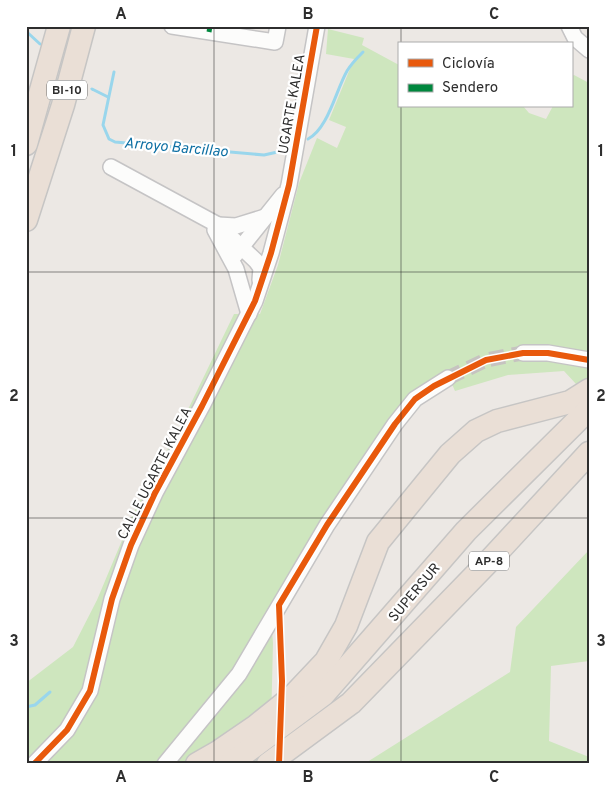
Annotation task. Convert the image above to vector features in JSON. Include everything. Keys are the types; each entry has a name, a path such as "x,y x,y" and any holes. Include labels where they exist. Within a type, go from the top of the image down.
{"highway":[{"name":"BI-10","path":"26,144 59,26"},
{"name":"BI-10","path":"26,220 52,142 84,26"},
{"name":"SUPERSUR","path":"230,764 295,706 329,688 466,531 588,397"},
{"name":"AP-8","path":"197,764 295,706 326,661 346,626 378,542 450,454 476,431 497,421 588,397"},
{"name":"AP-8","path":"268,764 310,736 351,703 492,558 589,452"}],"street":[{"path":"172,26 209,29 275,42 278,26"},
{"name":"UGARTE KALEA","path":"289,186 317,26"},
{"path":"577,41 589,59"},
{"path":"111,168 218,225 261,268"},
{"path":"234,265 242,248 269,215 289,186"},
{"name":"CALLE UGARTE KALEA","path":"34,764 67,730 90,691 112,599 131,545 155,493 252,307 276,235 289,186"},
{"path":"218,225 228,227 246,225 269,215"},
{"path":"202,216 219,234 252,307"},
{"path":"252,307 261,268 266,262 276,235"},
{"path":"234,265 254,271 261,268"},
{"path":"523,353 548,353 589,360"},
{"path":"165,764 240,674 326,525 395,424 415,399 448,378"}],"green space":[{"path":"328,29 364,38 362,45 398,64 398,108 525,108 529,113 546,119 552,108 572,108 572,76 574,75 589,83 589,398 564,371 508,375 455,391 447,373 389,423 367,450 270,607 273,643 270,764 26,764 26,683 73,647 97,600 133,514 181,424 234,314 260,314 278,265 299,183 317,138 337,148 346,127 329,120 354,59 326,54"},
{"path":"589,550 589,661 551,666 549,741 589,757 589,764 364,764 510,672 516,627"}],"waterway":[{"path":"26,27 28,33 40,44"},
{"name":"Arroyo Barcillao","path":"308,139 321,127 347,71 363,52"},
{"name":"Arroyo Barcillao","path":"114,72 103,125 109,139 115,142 264,155 282,151"},
{"path":"92,89 108,97"},
{"path":"26,707 35,705 50,692"}],"tunnel":[{"path":"448,378 486,360 523,353"}],"marked path":[{"path":"209,32 210,26"}],"cycle path":[{"path":"34,764 67,730 90,691 112,599 131,545 155,493 255,301 271,253 289,185 317,26"},
{"path":"279,764 282,681 279,605 327,525 395,424 415,399 434,386 486,360 523,353 548,353 589,360"}]}
